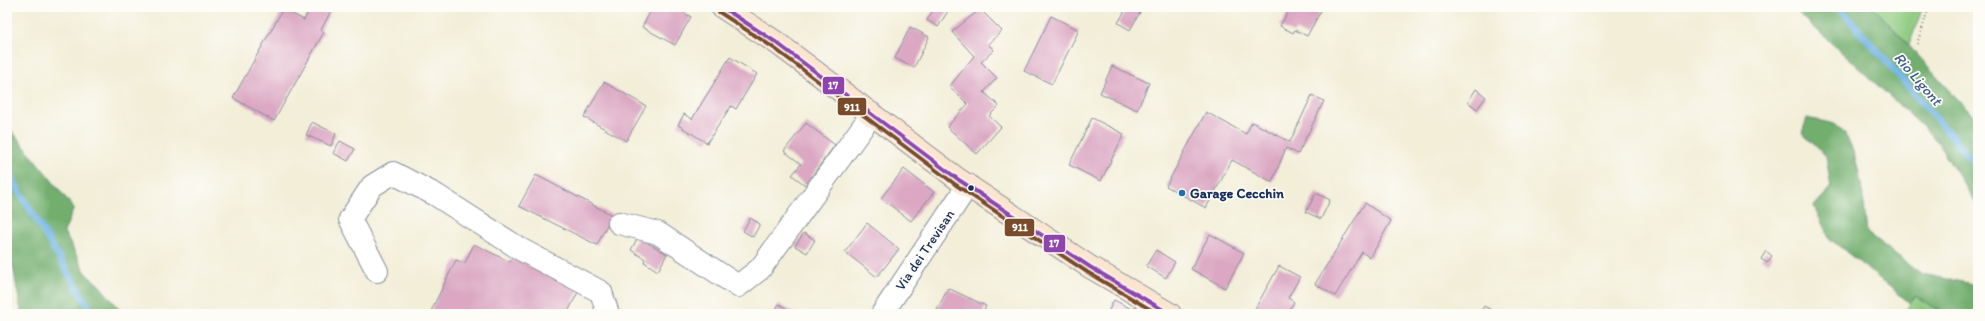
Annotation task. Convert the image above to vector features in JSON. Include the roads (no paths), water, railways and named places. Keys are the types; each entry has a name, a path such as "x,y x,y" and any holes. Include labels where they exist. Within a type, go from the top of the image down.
{"main road":[{"path":"722,7 777,42 968,185 1090,267 1170,314"}],"street":[{"path":"619,223 658,233 738,286 760,269 872,114"},
{"path":"377,271 350,219 372,186 393,173 436,196 520,249 601,292 608,314"},
{"name":"Via dei Trevisan","path":"882,314 968,185"}],"waterway":[{"name":"Rio Ligont","path":"1839,7 1978,167"},
{"path":"7,171 93,314"}],"place":[{"name":"Garage Cecchin","path":"1182,193"}]}
